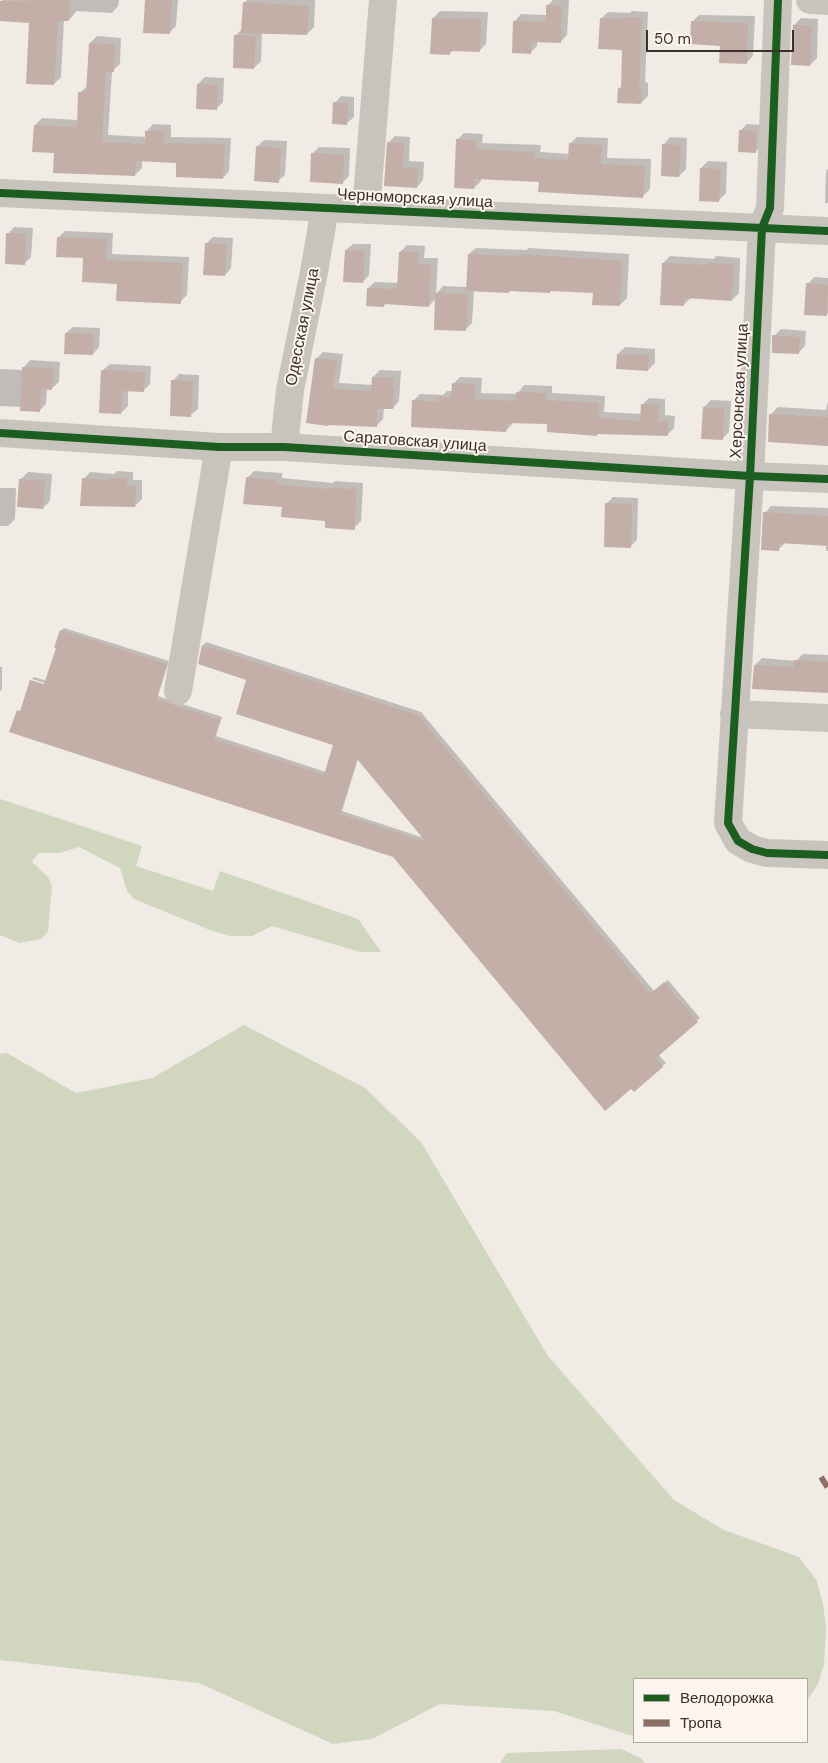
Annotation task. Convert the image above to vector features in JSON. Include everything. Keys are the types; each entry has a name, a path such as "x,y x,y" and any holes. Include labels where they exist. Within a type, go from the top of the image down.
{"street":[{"path":"366,210 383,0"},
{"name":"Херсонская улица","path":"778,0 770,208 762,228 750,476 728,823 738,841 752,849 767,852 828,855"},
{"path":"810,0 828,1"},
{"name":"Черноморская улица","path":"0,192 828,231"},
{"name":"Одесская улица","path":"284,447 290,390 324,208"},
{"name":"Саратовская улица","path":"0,433 219,447 284,447 750,476 828,479"},
{"path":"178,691 219,447"},
{"path":"734,714 828,718"}],"green space":[{"path":"0,799 142,846 136,866 213,891 220,871 358,919 381,952 360,952 272,926 252,936 230,936 210,930 134,899 127,891 120,868 79,847 59,853 38,853 32,862 48,877 52,886 48,931 41,939 20,943 0,935"},
{"path":"244,1025 365,1088 421,1142 548,1356 674,1500 724,1530 799,1557 817,1581 823,1604 826,1629 824,1665 818,1684 808,1699 808,1678 633,1678 633,1735 554,1711 440,1704 372,1739 333,1744 199,1683 0,1660 0,1054 7,1053 76,1093 152,1078"},
{"path":"621,1749 641,1758 645,1763 500,1763 507,1753"}],"building":[{"path":"70,0 69,21 58,21 54,85 26,84 29,23 0,21 0,1"},
{"path":"145,0 172,0 170,34 143,33"},
{"path":"243,2 309,6 307,35 241,33"},
{"path":"546,5 562,6 561,43 531,42 531,54 512,53 513,21 546,22"},
{"path":"624,17 642,18 639,89 642,89 641,104 617,103 618,88 621,88 622,50 598,49 600,18 624,19"},
{"path":"432,18 481,19 480,52 450,51 450,55 430,54"},
{"path":"691,21 748,23 747,64 719,63 720,46 690,44"},
{"path":"793,25 812,26 810,66 791,65"},
{"path":"234,35 256,36 254,69 233,68"},
{"path":"89,43 115,44 114,72 106,72 102,142 145,144 145,131 165,131 164,143 225,144 223,179 176,177 176,163 136,161 135,176 53,173 54,153 32,152 34,125 77,127 78,92 86,92"},
{"path":"197,84 218,85 217,110 196,109"},
{"path":"333,102 348,103 347,125 332,124"},
{"path":"739,130 756,131 756,153 738,152"},
{"path":"456,139 477,140 476,149 534,152 534,158 568,160 569,143 602,145 601,164 645,166 643,198 538,192 539,182 475,179 474,189 454,188"},
{"path":"387,142 404,143 403,168 418,168 417,188 384,186"},
{"path":"662,144 681,145 679,177 661,176"},
{"path":"256,146 281,148 279,183 254,181"},
{"path":"311,153 344,155 343,184 310,182"},
{"path":"700,168 721,169 719,202 699,201"},
{"path":"6,233 26,234 25,265 5,264"},
{"path":"57,237 107,239 106,260 183,263 181,304 116,301 117,284 82,282 83,258 56,257"},
{"path":"205,243 227,244 225,276 203,275"},
{"path":"345,250 365,251 363,283 343,282"},
{"path":"399,252 418,252 418,264 431,265 429,307 384,304 384,307 366,306 367,288 397,289"},
{"path":"468,254 520,256 520,254 622,261 620,306 592,305 593,293 466,291"},
{"path":"662,263 734,264 732,301 685,298 684,306 660,305"},
{"path":"806,283 828,285 827,316 804,315"},
{"path":"435,293 468,294 466,331 434,330"},
{"path":"65,333 94,334 93,355 64,354"},
{"path":"772,335 800,337 799,354 772,353"},
{"path":"617,354 649,355 648,371 616,369"},
{"path":"315,358 337,361 333,389 371,391 372,377 394,378 393,409 377,409 377,427 328,426 306,423"},
{"path":"22,367 54,368 52,390 41,389 40,412 20,411"},
{"path":"101,370 145,372 144,392 122,391 121,414 99,413"},
{"path":"171,380 193,381 191,417 170,416"},
{"path":"452,383 475,384 475,399 515,401 516,392 546,393 546,400 599,403 598,418 640,421 641,404 659,405 658,422 668,422 668,436 597,434 597,436 547,432 547,424 507,423 506,432 411,427 412,400 439,402 439,397 451,398"},
{"path":"703,407 724,408 723,440 701,439"},
{"path":"769,414 828,417 828,446 768,442"},
{"path":"246,477 276,480 275,484 327,489 356,489 355,530 325,528 325,521 281,517 282,507 243,504"},
{"path":"82,478 109,480 109,478 127,478 127,486 136,486 135,507 80,506"},
{"path":"19,479 45,481 43,509 17,507"},
{"path":"605,503 632,504 631,548 604,547"},
{"path":"763,512 828,516 828,546 779,543 779,551 761,550"},
{"path":"60,630 167,664 156,699 220,720 214,739 324,775 333,745 236,714 246,680 198,664 202,645 418,715 650,994 664,982 698,1022 656,1058 663,1067 634,1092 631,1089 605,1111 393,857 9,732 17,710 20,711 30,680 44,684 56,648 54,648","holes":["357,759 426,842 340,814"]},
{"path":"794,660 828,662 828,693 752,689 754,665 794,667"}],"marked path":[{"path":"821,1477 828,1488"}],"cycle path":[{"path":"778,0 770,208 762,228 750,476 728,823 738,841 752,849 767,853 828,855"},
{"path":"0,193 828,231"},
{"path":"0,433 219,447 284,447 750,476 828,479"}]}
